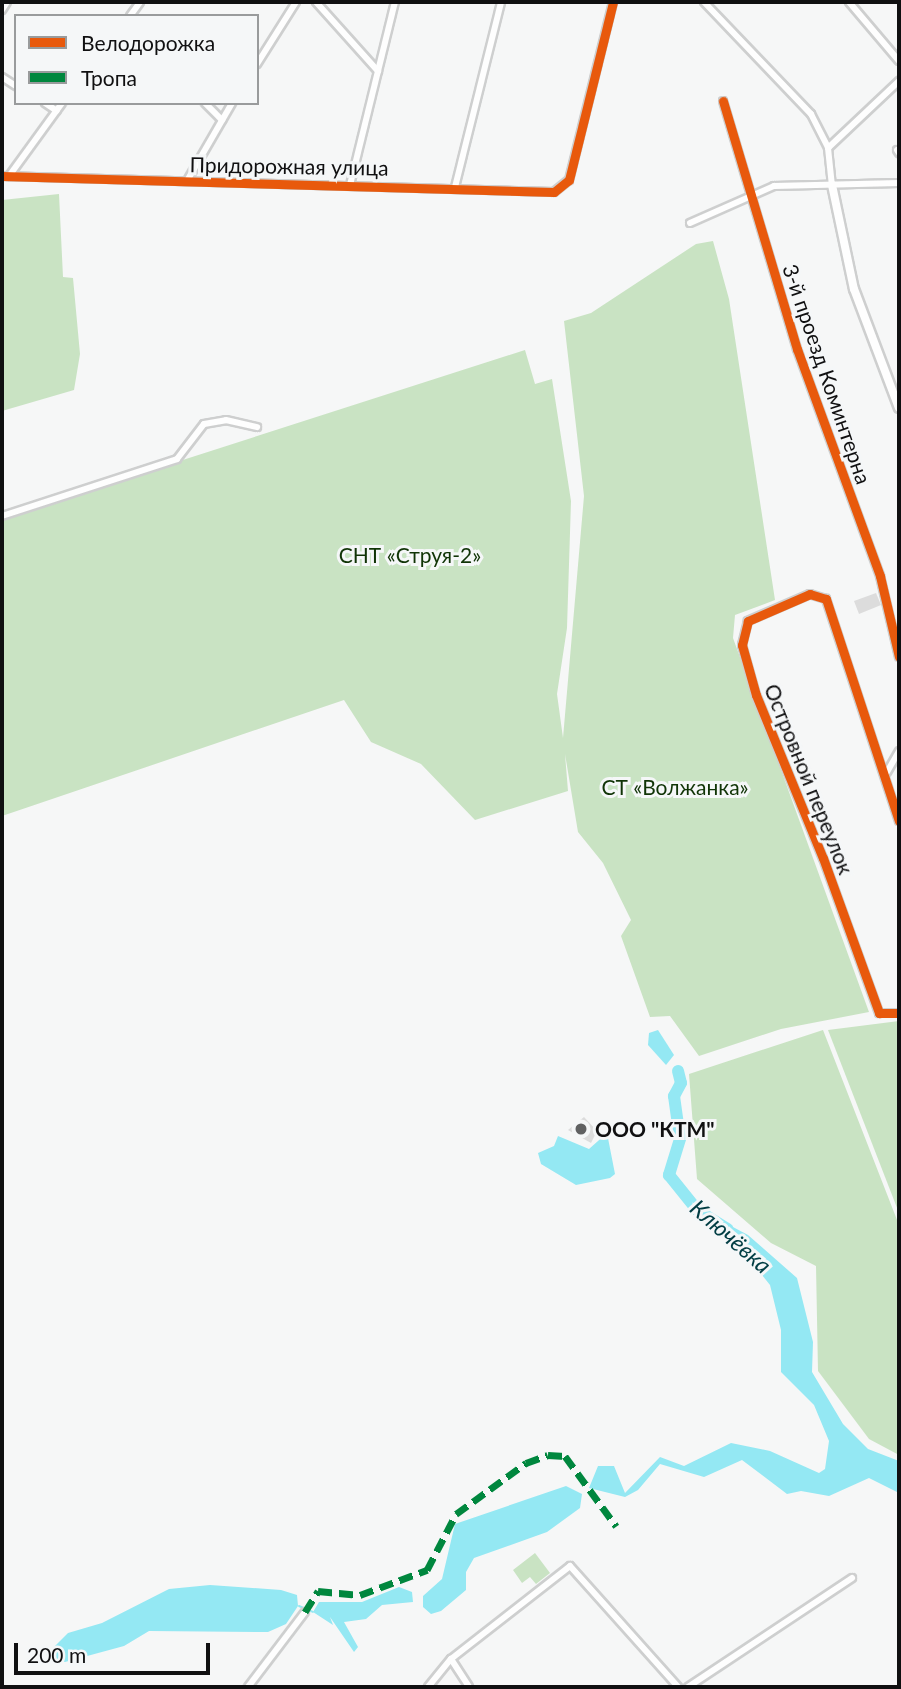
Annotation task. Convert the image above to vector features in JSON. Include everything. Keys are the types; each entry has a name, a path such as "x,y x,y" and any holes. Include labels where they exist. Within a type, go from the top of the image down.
{"street":[{"path":"2,10 7,2"},
{"path":"259,61 296,2"},
{"path":"316,2 377,71"},
{"path":"350,184 395,2"},
{"path":"455,187 501,2"},
{"name":"Придорожная улица","path":"5,176 455,187 554,192 569,180 613,2"},
{"path":"704,2 811,114 828,148 831,185 854,289 899,408"},
{"path":"849,2 899,61"},
{"path":"828,148 899,81"},
{"name":"3-й проезд Коминтерна","path":"723,101 747,194 797,349 876,565 899,657"},
{"path":"47,105 57,111"},
{"path":"5,176 61,105"},
{"path":"207,105 222,120"},
{"path":"187,181 231,105"},
{"path":"691,223 747,194 809,182 831,185 899,183"},
{"path":"2,516 177,459 204,424 226,420 257,427"},
{"name":"Островной переулок","path":"889,786 831,607 826,599 810,594 748,621 741,645 879,1013 899,1013"},
{"path":"899,751 887,767 889,786 899,821"},
{"path":"428,1687 451,1660 570,1566 678,1687"},
{"path":"688,1687 852,1578"},
{"path":"248,1687 305,1612"},
{"path":"451,1660 470,1687"}],"green space":[{"path":"59,194 63,277 73,278 80,354 74,390 2,411 2,200"},
{"path":"713,241 729,299 775,600 735,615 733,638 869,1012 781,1029 699,1056 670,1016 650,1017 621,936 631,920 603,863 578,832 565,754 568,791 475,820 421,764 371,742 344,700 2,816 2,518 525,350 535,384 552,379 571,501 567,628 557,694 563,738 584,496 564,321 591,313 696,244"},
{"path":"899,1021 899,1213 828,1030"},
{"path":"823,1030 899,1225 899,1455 869,1439 818,1371 816,1266 771,1243 697,1179 689,1074"},
{"path":"535,1553 550,1573 536,1584 530,1577 522,1583 513,1570"}],"water":[{"path":"658,1030 674,1055 666,1065 648,1045 649,1033"},
{"path":"607,1133 615,1174 610,1178 576,1185 541,1164 538,1153 554,1146 558,1136 589,1149"},
{"name":"Ключёвка","path":"716,1218 748,1235 797,1278 813,1342 812,1372 843,1424 868,1449 899,1461 899,1493 869,1478 829,1496 801,1491 787,1494 742,1460 704,1477 660,1464 638,1490 625,1497 589,1488 598,1466 614,1466 625,1493 660,1457 684,1466 731,1443 770,1451 819,1473 825,1469 829,1441 814,1405 781,1372 781,1330 770,1285"},
{"path":"566,1486 582,1494 580,1508 547,1532 474,1558 466,1572 466,1590 441,1611 431,1614 423,1607 423,1596 442,1579 455,1524"},
{"path":"210,1585 281,1590 297,1595 298,1606 286,1624 268,1632 149,1631 124,1646 65,1662 46,1655 68,1633 102,1623 169,1589"},
{"path":"399,1587 412,1592 413,1602 382,1605 366,1619 344,1622 358,1647 354,1652 330,1617 333,1625 313,1612 319,1602 362,1602"}],"building":[{"path":"876,593 881,605 859,614 854,601"},
{"name":"ООО \"КТМ\"","path":"584,1117 597,1131 591,1143 568,1130"}],"waterway":[{"name":"Ключёвка","path":"678,1071 681,1083 674,1096 680,1139 669,1175 697,1210 727,1229"},
{"path":"299,1606 313,1612"}],"marked path":[{"path":"305,1612 318,1591 360,1595 427,1570 456,1514 526,1463 548,1455 565,1456 616,1526"}],"cycle path":[{"path":"2,176 554,192 569,180 613,2"},
{"path":"723,101 797,349 880,576 899,657"},
{"path":"899,821 826,599 810,594 748,621 742,645 756,695 823,858 879,1013 899,1013"}],"place":[{"name":"ООО \"КТМ\"","path":"581,1129"}],"park label":[{"name":"СНТ «Струя-2»","path":"410,555"},
{"name":"СТ «Волжанка»","path":"675,787"}]}
